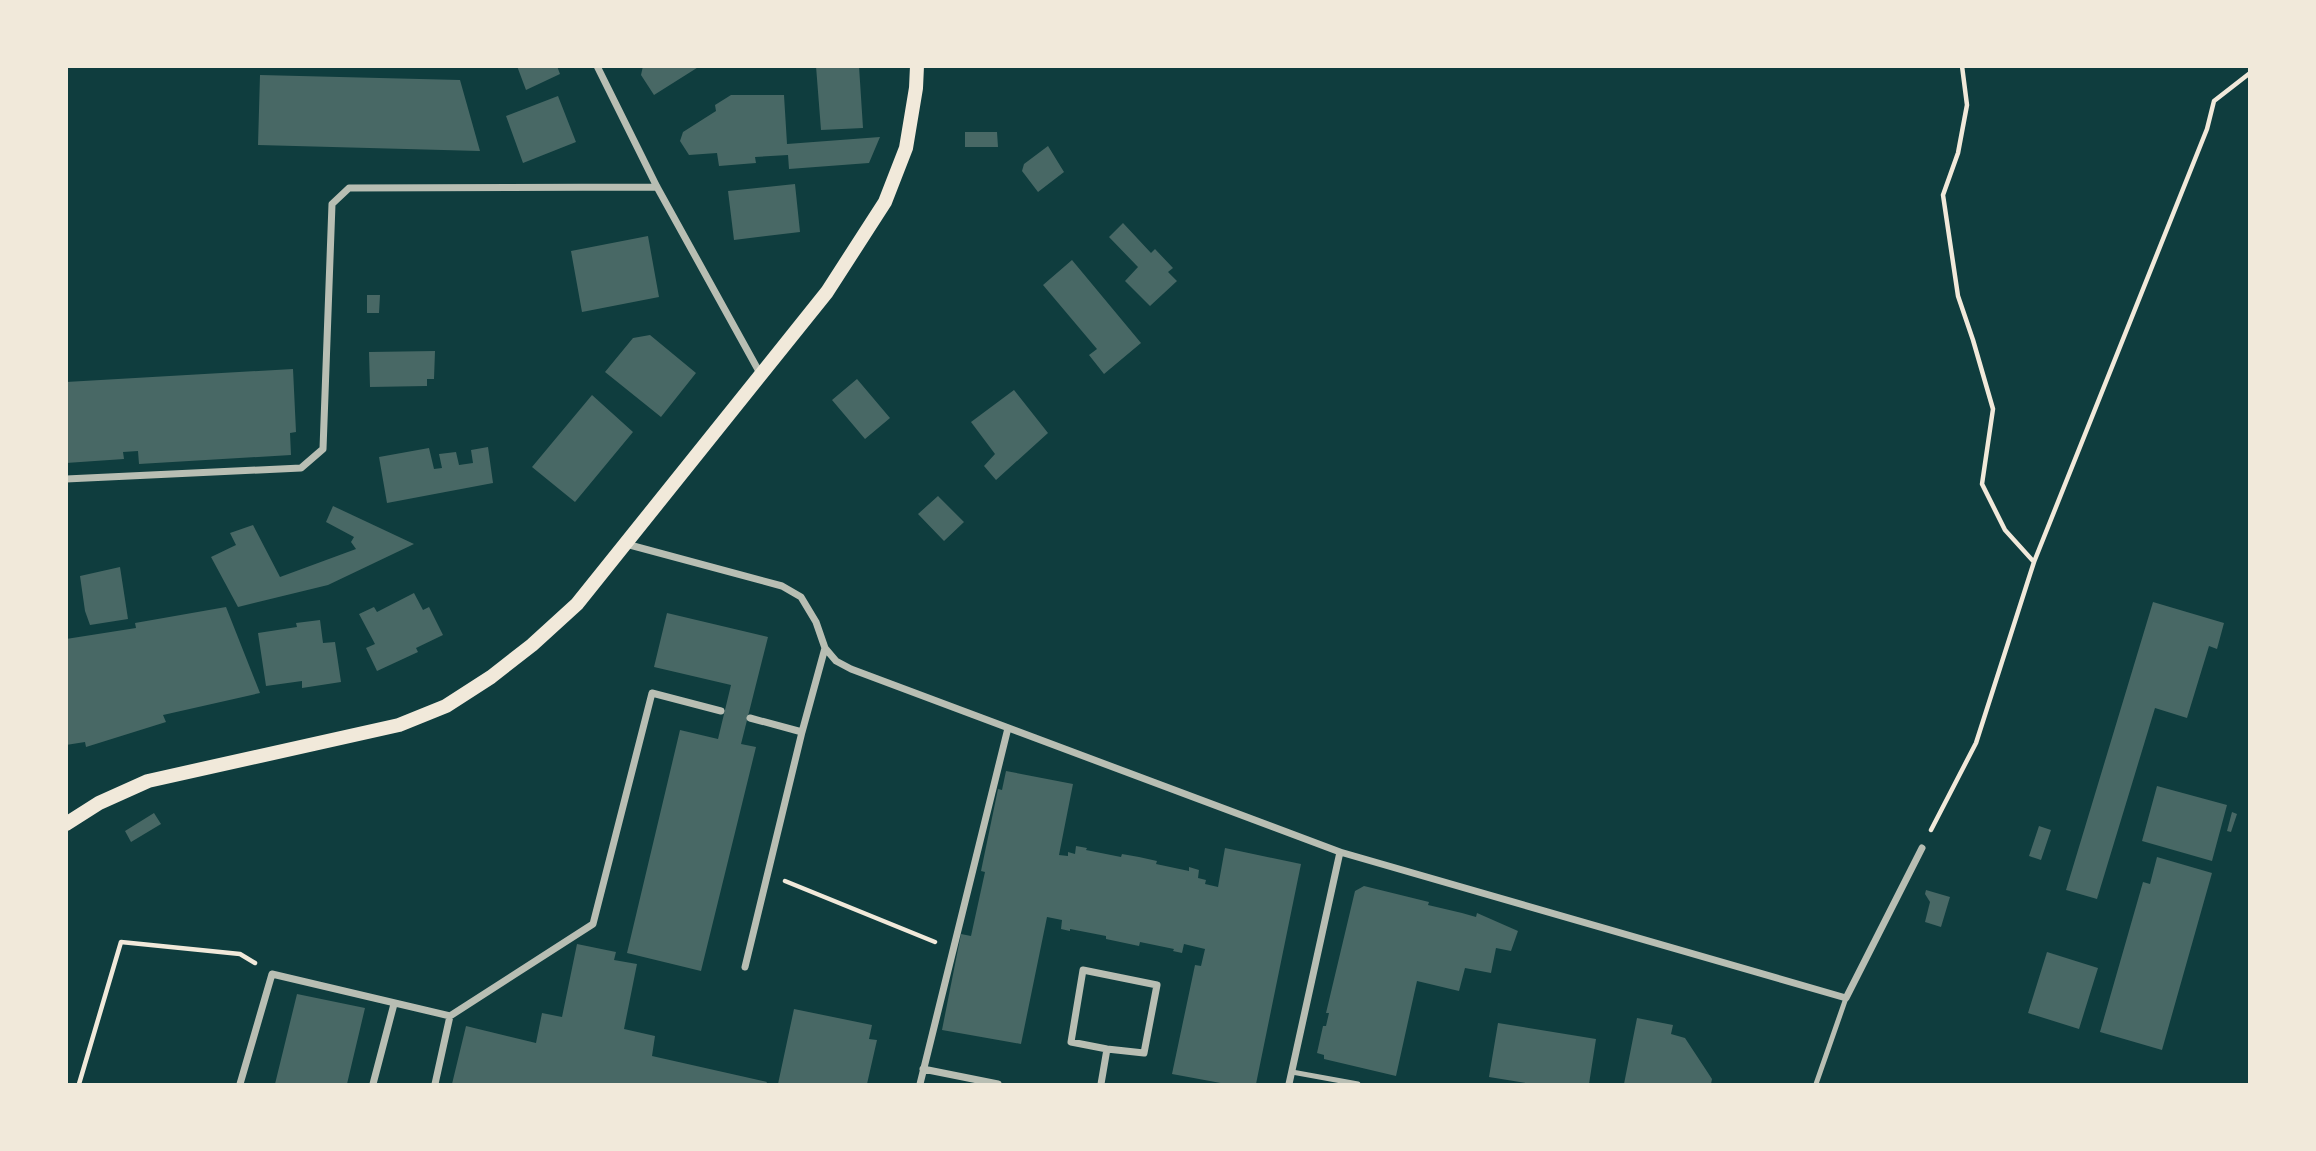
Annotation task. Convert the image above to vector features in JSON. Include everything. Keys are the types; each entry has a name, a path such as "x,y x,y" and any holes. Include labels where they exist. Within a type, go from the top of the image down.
{"main road":[{"path":"66,824 99,803 148,781 399,725 446,706 491,677 532,645 577,604 827,292 885,202 906,148 917,66"}],"street":[{"path":"597,66 657,187 762,376"},
{"path":"66,479 301,468 323,449 332,204 349,188 657,187"},
{"path":"626,544 782,586 801,597 816,622 825,648 836,661 851,669 1340,852 1846,998 1922,848"},
{"path":"745,967 825,648"},
{"path":"435,1084 450,1016 593,924 652,693 721,711"},
{"path":"750,718 802,732"},
{"path":"920,1084 1008,728"},
{"path":"1289,1084 1340,852"},
{"path":"1083,970 1157,985 1144,1053 1107,1049 1071,1042 1083,970"},
{"path":"240,1084 272,974 450,1016"},
{"path":"373,1084 394,1004"},
{"path":"1101,1084 1107,1049"},
{"path":"923,1069 998,1084"}],"lane":[{"path":"1816,1084 1846,998"},
{"path":"1292,1072 1357,1084"}],"path":[{"path":"1962,66 1968,105 1958,152 1944,195 1958,296 1993,409 1982,484 2005,530 2034,562"},
{"path":"1922,848 1976,743 2034,562 2207,129 2214,101 2249,73"},
{"path":"768,874 953,949"},
{"path":"79,1084 121,942 240,954 272,974"}],"building":[{"path":"517,66 557,66 560,74 526,90"},
{"path":"643,66 700,66 654,95 641,75"},
{"path":"816,66 859,66 863,128 821,130"},
{"path":"260,75 460,80 480,151 258,145"},
{"path":"731,95 784,95 787,144 880,137 869,163 789,169 788,155 755,157 756,163 719,166 717,153 689,155 680,141 683,132 716,111 715,105"},
{"path":"558,96 576,142 523,163 506,116"},
{"path":"965,132 997,132 998,147 965,147"},
{"path":"1048,146 1064,172 1038,192 1022,171 1024,164"},
{"path":"795,184 800,232 734,240 728,191"},
{"path":"1123,223 1151,253 1155,249 1173,268 1168,272 1177,281 1150,306 1125,281 1138,267 1109,237"},
{"path":"648,236 659,297 582,312 571,251"},
{"path":"1072,260 1141,343 1104,374 1089,355 1097,349 1043,285"},
{"path":"367,295 380,295 379,313 367,313"},
{"path":"650,335 696,373 661,417 605,372 633,338"},
{"path":"435,351 434,379 427,379 427,386 370,387 369,352"},
{"path":"293,369 296,432 290,433 291,455 139,464 138,451 123,452 124,459 66,463 66,382"},
{"path":"857,379 890,418 865,439 832,400"},
{"path":"1014,390 1048,433 996,480 984,466 995,454 971,422"},
{"path":"592,395 633,432 575,502 532,467"},
{"path":"488,447 493,483 387,503 379,457 429,448 434,469 442,468 439,454 456,452 459,465 473,463 471,450"},
{"path":"938,496 964,522 944,541 918,514"},
{"path":"333,506 414,544 328,585 238,607 211,557 236,545 230,533 253,525 280,577 356,549 351,542 354,537 326,522"},
{"path":"120,567 128,619 90,625 80,576"},
{"path":"414,593 423,610 429,607 443,635 416,648 418,652 377,671 366,648 375,644 359,614 374,607 377,612"},
{"path":"2153,602 2224,623 2217,649 2209,646 2187,718 2155,708 2097,899 2066,890"},
{"path":"226,607 260,693 163,715 166,722 86,747 85,742 66,745 66,639 136,628 135,623"},
{"path":"667,613 768,637 741,744 756,747 701,971 627,953 680,730 718,739 731,685 654,667"},
{"path":"320,620 323,643 335,642 341,682 302,688 302,681 266,686 258,633 297,627 296,623"},
{"path":"1006,771 1073,784 1059,855 1068,856 1068,852 1075,854 1076,846 1121,857 1122,854 1139,857 1157,861 1156,864 1189,871 1189,867 1199,870 1198,878 1206,880 1205,884 1218,887 1225,848 1301,864 1256,1084 1226,1084 1172,1074 1195,965 1201,966 1205,949 1184,944 1182,953 1140,942 1139,946 1106,939 1106,936 1061,929 1062,920 1047,917 1021,1044 942,1030 961,934 971,936 985,872 981,871 998,789 1002,790"},
{"path":"2157,786 2227,805 2212,861 2142,841"},
{"path":"2232,812 2237,814 2231,832 2227,831"},
{"path":"154,813 161,824 131,842 125,831"},
{"path":"2039,826 2051,830 2041,860 2029,856"},
{"path":"2157,857 2212,873 2162,1050 2100,1032 2143,882 2150,884"},
{"path":"1364,886 1476,917 1477,913 1518,931 1511,951 1496,948 1491,973 1465,968 1459,991 1417,981 1396,1076 1324,1059 1324,1055 1317,1053 1323,1026 1326,1026 1329,1013 1326,1013 1355,891"},
{"path":"1926,890 1950,897 1941,927 1925,922 1930,902 1925,894"},
{"path":"577,944 616,952 614,960 637,964 624,1029 655,1036 652,1056 767,1082 766,1084 452,1084 466,1026 536,1043 542,1013 562,1017"},
{"path":"2047,952 2098,968 2079,1029 2028,1013"},
{"path":"297,994 365,1008 347,1084 275,1084"},
{"path":"794,1009 872,1025 869,1039 877,1040 867,1084 778,1084"},
{"path":"1637,1018 1673,1025 1671,1034 1685,1038 1712,1079 1711,1084 1624,1084"},
{"path":"1498,1023 1596,1039 1589,1084 1532,1084 1489,1077"}]}
